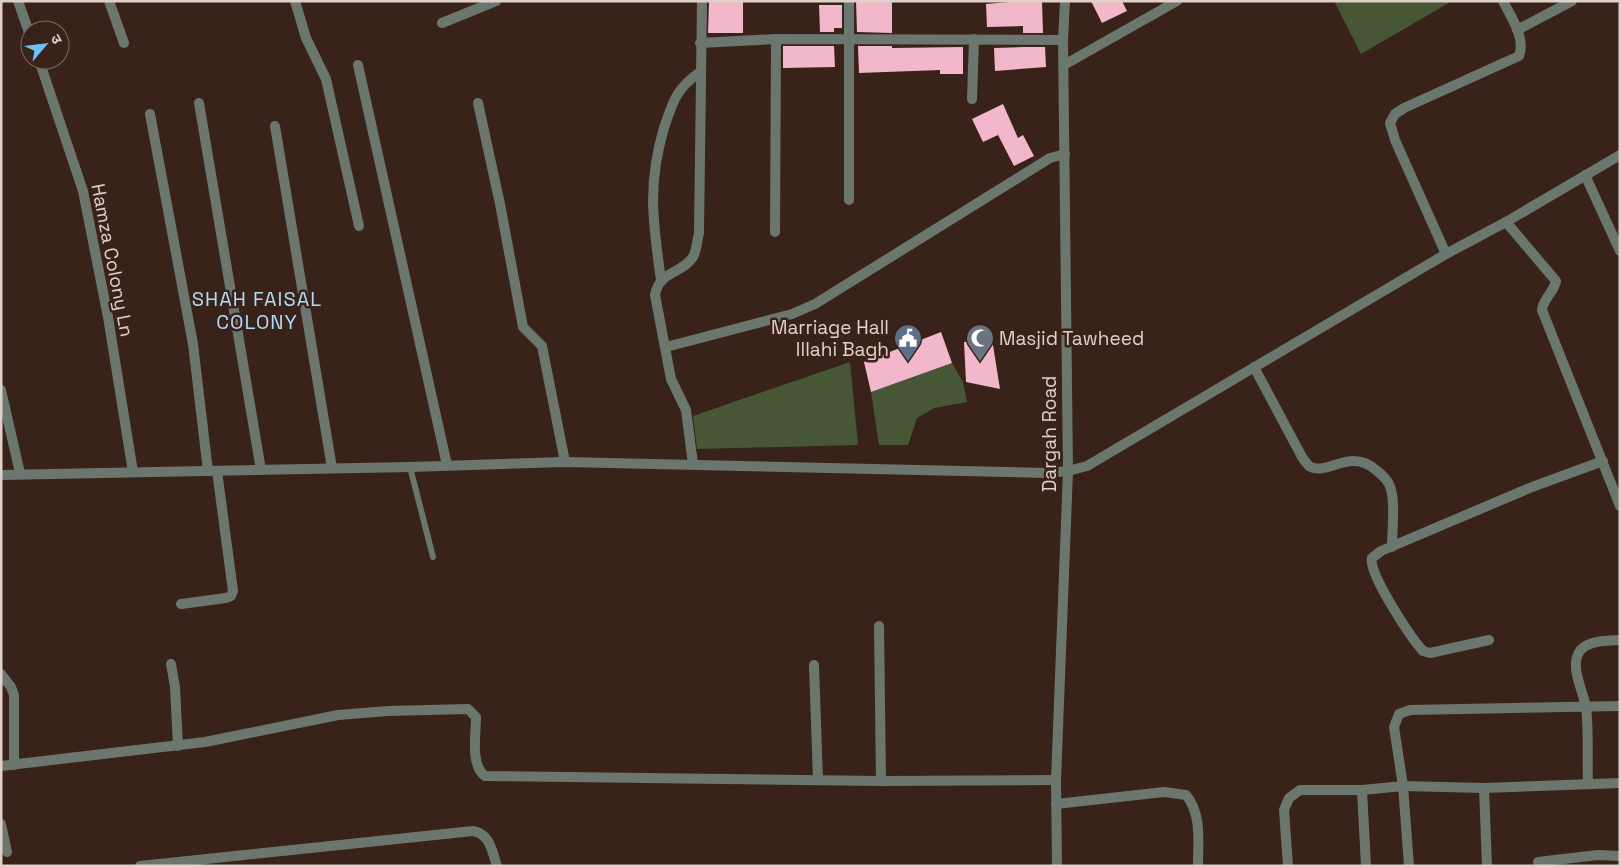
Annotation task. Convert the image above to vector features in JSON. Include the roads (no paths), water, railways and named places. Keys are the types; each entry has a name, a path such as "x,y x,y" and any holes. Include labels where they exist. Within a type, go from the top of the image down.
{"street":[{"path":"18,1 25,20"},
{"path":"109,1 124,43"},
{"path":"296,1 306,38 326,79 359,226"},
{"path":"442,23 496,1"},
{"path":"693,464 686,410 671,379 655,295 656,286 661,280 693,256 699,233 702,1"},
{"path":"849,1 849,200"},
{"name":"Dargah Road","path":"1057,866 1056,780 1068,471 1063,40 1065,1"},
{"path":"1064,65 1177,1"},
{"path":"1446,254 1395,140 1390,123 1395,114 1404,108 1519,56 1522,48 1517,30 1503,1"},
{"path":"1517,30 1572,1"},
{"path":"700,43 776,39 1063,40"},
{"path":"775,232 776,39"},
{"path":"972,99 974,39"},
{"path":"358,65 447,465"},
{"name":"Hamza Colony Ln","path":"42,70 83,192 108,317 132,472"},
{"path":"661,280 652,214 654,165 674,99 684,83 700,72"},
{"path":"478,103 500,204 523,327 542,346 565,462"},
{"path":"199,104 261,470"},
{"path":"150,114 192,344 233,591 231,596 226,598 181,604"},
{"path":"274,126 332,468"},
{"path":"666,347 792,314 815,304 1050,158 1064,154"},
{"path":"1,475 20,473 410,468 447,465 565,462 1047,473 1068,471 1087,466 1446,254 1506,222 1620,155"},
{"path":"1585,175 1620,251"},
{"path":"1506,222 1556,281 1555,288 1543,304 1542,310 1620,506"},
{"path":"1254,367 1302,457 1309,466 1318,468 1360,461 1369,464 1384,476 1392,495 1392,546"},
{"path":"1,390 20,473"},
{"path":"1489,640 1430,653 1423,651 1378,581 1370,562 1375,554 1532,487 1603,461"},
{"path":"879,626 881,781"},
{"path":"1588,784 1586,707 1577,669 1577,654 1584,646 1590,644 1620,640"},
{"path":"171,664 175,688 178,746"},
{"path":"814,665 818,780"},
{"path":"1,674 11,687 14,695 14,765"},
{"path":"1409,866 1403,786 1394,727 1399,714 1410,710 1620,706"},
{"path":"1,766 178,746 338,715 388,711 468,709 476,717 476,764 480,772 485,776 881,781 1056,780"},
{"path":"1288,866 1284,810 1288,798 1300,790 1362,790 1403,786 1484,788 1620,783"},
{"path":"1484,788 1488,866"},
{"path":"1362,790 1366,866"},
{"path":"1056,804 1164,792 1186,794 1194,805 1196,816 1198,866"},
{"path":"1,824 7,852"},
{"path":"140,866 473,830 481,832 488,839 497,866"},
{"path":"1538,862 1598,855 1620,856"}],"lane":[{"path":"410,468 433,557"}],"place":[{"name":"Marriage Hall Illahi Bagh","path":"908,362"},
{"name":"Masjid Tawheed","path":"980,362"}],"district":[{"name":"SHAH FAISAL COLONY","path":"257,310"}]}
